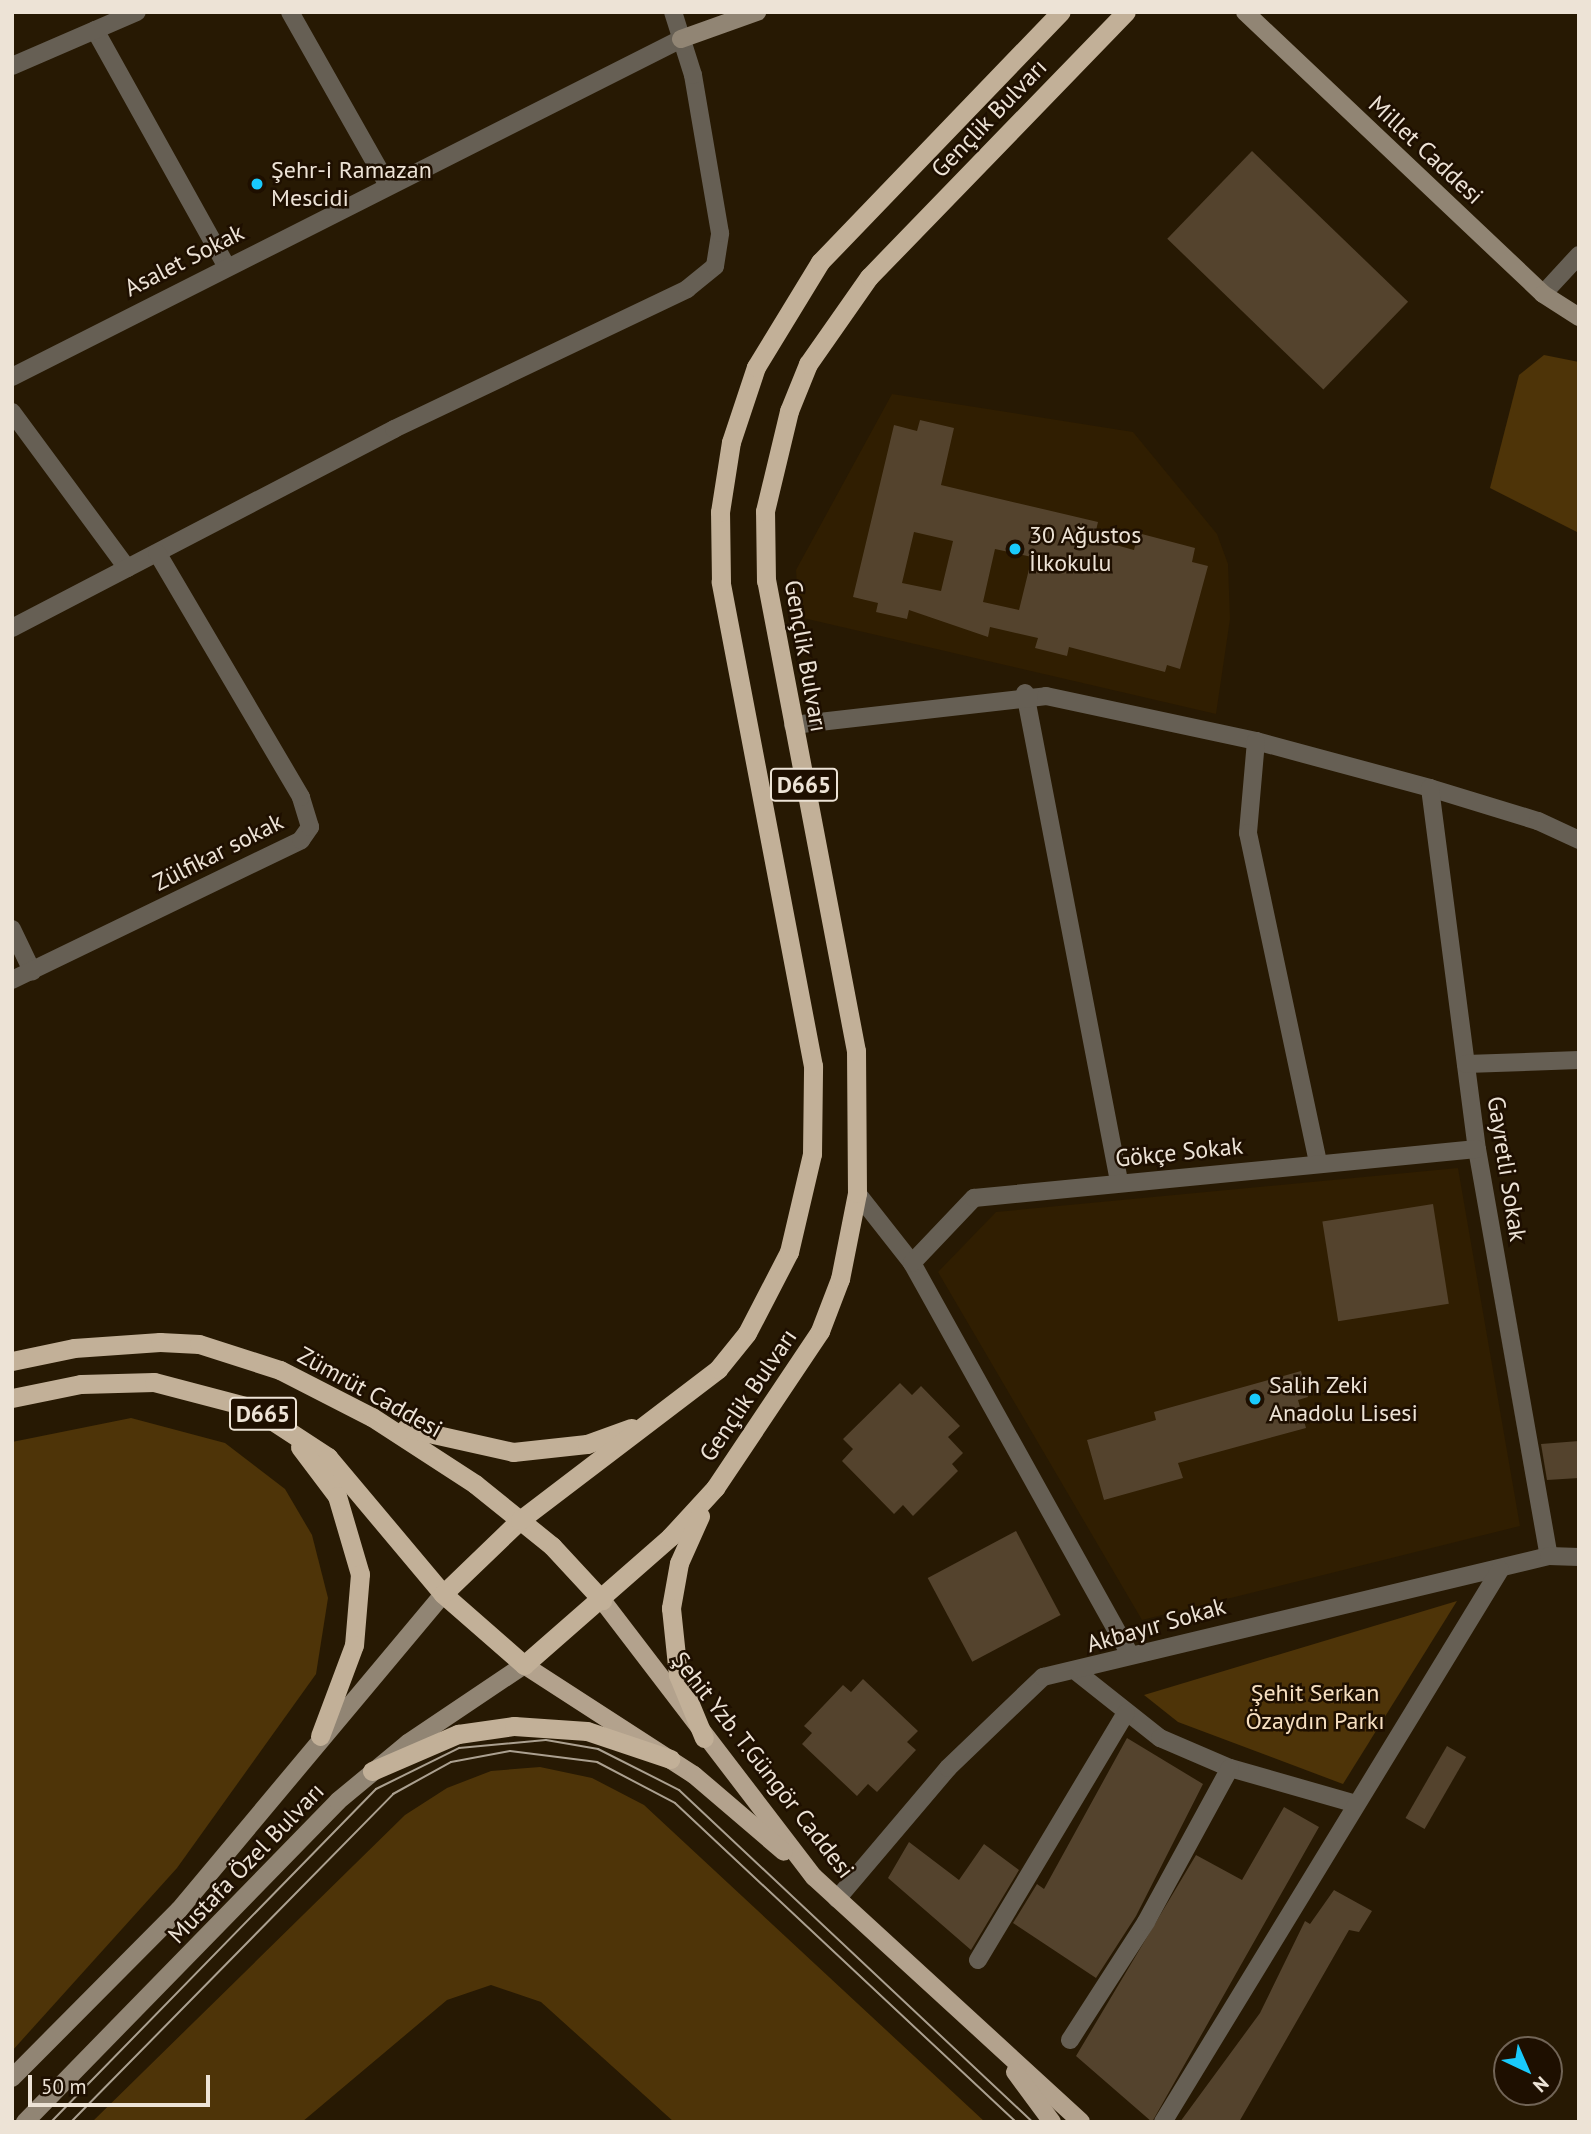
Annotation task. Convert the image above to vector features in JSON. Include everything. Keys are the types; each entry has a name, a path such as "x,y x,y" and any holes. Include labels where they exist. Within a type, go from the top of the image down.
{"highway":[{"name":"Gençlik Bulvarı","path":"443,1594 520,1520 690,1395 747,1333 789,1252 802,1210 815,1109 813,1066 720,582 720,512 731,442 756,367 820,262 1061,12"},
{"name":"Gençlik Bulvarı","path":"602,1600 715,1488 820,1331 841,1279 857,1193 856,1051 766,581 765,511 789,411 808,364 869,277 1126,12"},
{"name":"Zümrüt Caddesi","path":"12,1360 121,1342 200,1344 280,1370 372,1417 520,1520 602,1600"},
{"name":"D665","path":"12,1398 80,1384 154,1382 253,1408 328,1457 443,1594 524,1665 602,1600"},
{"path":"372,1417 480,1449 554,1450 618,1434 690,1395"},
{"path":"253,1408 320,1469 354,1545 360,1574 354,1645 320,1736"},
{"path":"704,1738 678,1675 671,1608 688,1536 715,1488"},
{"path":"372,1771 458,1734 514,1726 587,1731 670,1759"}],"main road":[{"path":"681,39 757,12"},
{"name":"Millet Caddesi","path":"1245,12 1543,294 1579,317"},
{"path":"12,2078 179,1910 320,1736 443,1594"},
{"name":"Şehit Yzb. T.Güngör Caddesi","path":"602,1600 704,1738 814,1877 1081,2122"},
{"path":"524,1665 670,1759 814,1877"},
{"name":"Mustafa Özel Bulvarı","path":"25,2122 372,1771 524,1665"},
{"path":"985,2033 1052,2122"}],"street":[{"path":"12,66 137,12"},
{"path":"290,12 388,185"},
{"path":"12,628 394,429 687,289 715,266 720,233 693,75 673,12"},
{"path":"95,30 226,265"},
{"name":"Asalet Sokak","path":"12,377 226,265 681,39"},
{"path":"1543,294 1579,256"},
{"path":"12,412 127,568"},
{"name":"Zülfikar sokak","path":"12,980 301,841 310,827 301,797 157,553"},
{"path":"793,725 1025,694 1256,741 1430,788 1538,821 1579,840"},
{"path":"1025,694 1119,1183"},
{"path":"1256,741 1248,833 1318,1163"},
{"name":"Gayretli Sokak","path":"1430,788 1477,1149 1549,1556"},
{"path":"12,929 32,971"},
{"path":"1466,1064 1579,1060"},
{"name":"Gökçe Sokak","path":"912,1263 974,1198 1477,1149"},
{"path":"857,1193 912,1263 1129,1653"},
{"name":"Akbayır Sokak","path":"836,1899 1009,1704 1043,1677 1078,1673 1129,1653 1500,1570 1549,1556 1579,1558"},
{"path":"1163,2122 1353,1804 1500,1570"},
{"path":"1078,1673 1160,1738 1230,1768 1353,1804"},
{"path":"978,1960 1126,1713"},
{"path":"1070,2040 1146,1922 1230,1768"}],"shaded area":[{"name":"30 Ağustos İlkokulu","path":"892,394 1133,432 1217,534 1228,564 1230,619 1216,714 799,617 796,570"},
{"name":"Salih Zeki Anadolu Lisesi","path":"1458,1168 1520,1526 1142,1620 938,1272 996,1212"}],"green space":[{"path":"1544,355 1579,362 1579,533 1490,488 1519,375"},
{"path":"131,1418 225,1443 285,1489 312,1535 328,1598 316,1674 177,1868 12,2051 12,1442"},
{"name":"Şehit Serkan Özaydın Parkı","path":"1457,1601 1343,1784 1178,1722 1144,1695"},
{"path":"540,1767 592,1778 644,1805 985,2122 674,2122 541,2002 491,1985 447,2000 302,2122 92,2122 405,1815 447,1788 491,1771"}],"building":[{"path":"1252,151 1408,302 1323,390 1167,239"},
{"path":"920,420 954,428 941,485 1098,522 1094,539 1134,550 1138,533 1195,548 1192,562 1208,566 1180,669 1167,665 1165,672 1069,647 1067,656 1035,648 1038,638 990,627 988,637 909,610 907,619 876,612 878,603 853,597 894,425 917,431","holes":["914,532 953,541 941,591 902,583","995,549 1032,557 1019,610 983,602"]},
{"path":"1433,1204 1449,1304 1338,1321 1322,1222"},
{"path":"1301,1371 1308,1397 1298,1400 1306,1428 1178,1463 1183,1478 1104,1500 1087,1440 1156,1420 1154,1412"},
{"path":"900,1383 912,1395 921,1386 960,1426 948,1437 963,1453 952,1464 958,1471 913,1516 903,1505 894,1514 842,1461 853,1449 843,1439"},
{"path":"1579,1441 1579,1478 1547,1480 1541,1444"},
{"path":"1016,1531 1061,1615 972,1662 928,1578"},
{"path":"863,1679 918,1731 907,1742 916,1750 877,1792 868,1784 857,1796 802,1744 812,1733 804,1726 843,1685 851,1692"},
{"path":"1127,1738 1203,1784 1136,1916 1096,1978 1013,1923 1037,1884 1044,1889"},
{"path":"1447,1746 1466,1757 1425,1829 1406,1818"},
{"path":"1284,1807 1319,1827 1152,2122 1076,2056 1196,1855 1242,1880"},
{"path":"909,1842 959,1880 984,1844 1019,1870 971,1950 888,1878"},
{"path":"1334,1890 1372,1911 1359,1932 1349,1930 1239,2122 1180,2122 1260,2013 1305,1921 1310,1924"}],"tram line":[{"path":"51,2122 376,1789 459,1748 546,1740 598,1749 679,1790 1033,2122"},
{"path":"71,2122 393,1794 451,1762 510,1751 597,1762 675,1803 1016,2122"}],"place":[{"name":"Şehr-i Ramazan Mescidi","path":"257,184"},
{"name":"30 Ağustos İlkokulu","path":"1015,549"},
{"name":"Salih Zeki Anadolu Lisesi","path":"1255,1399"}]}
